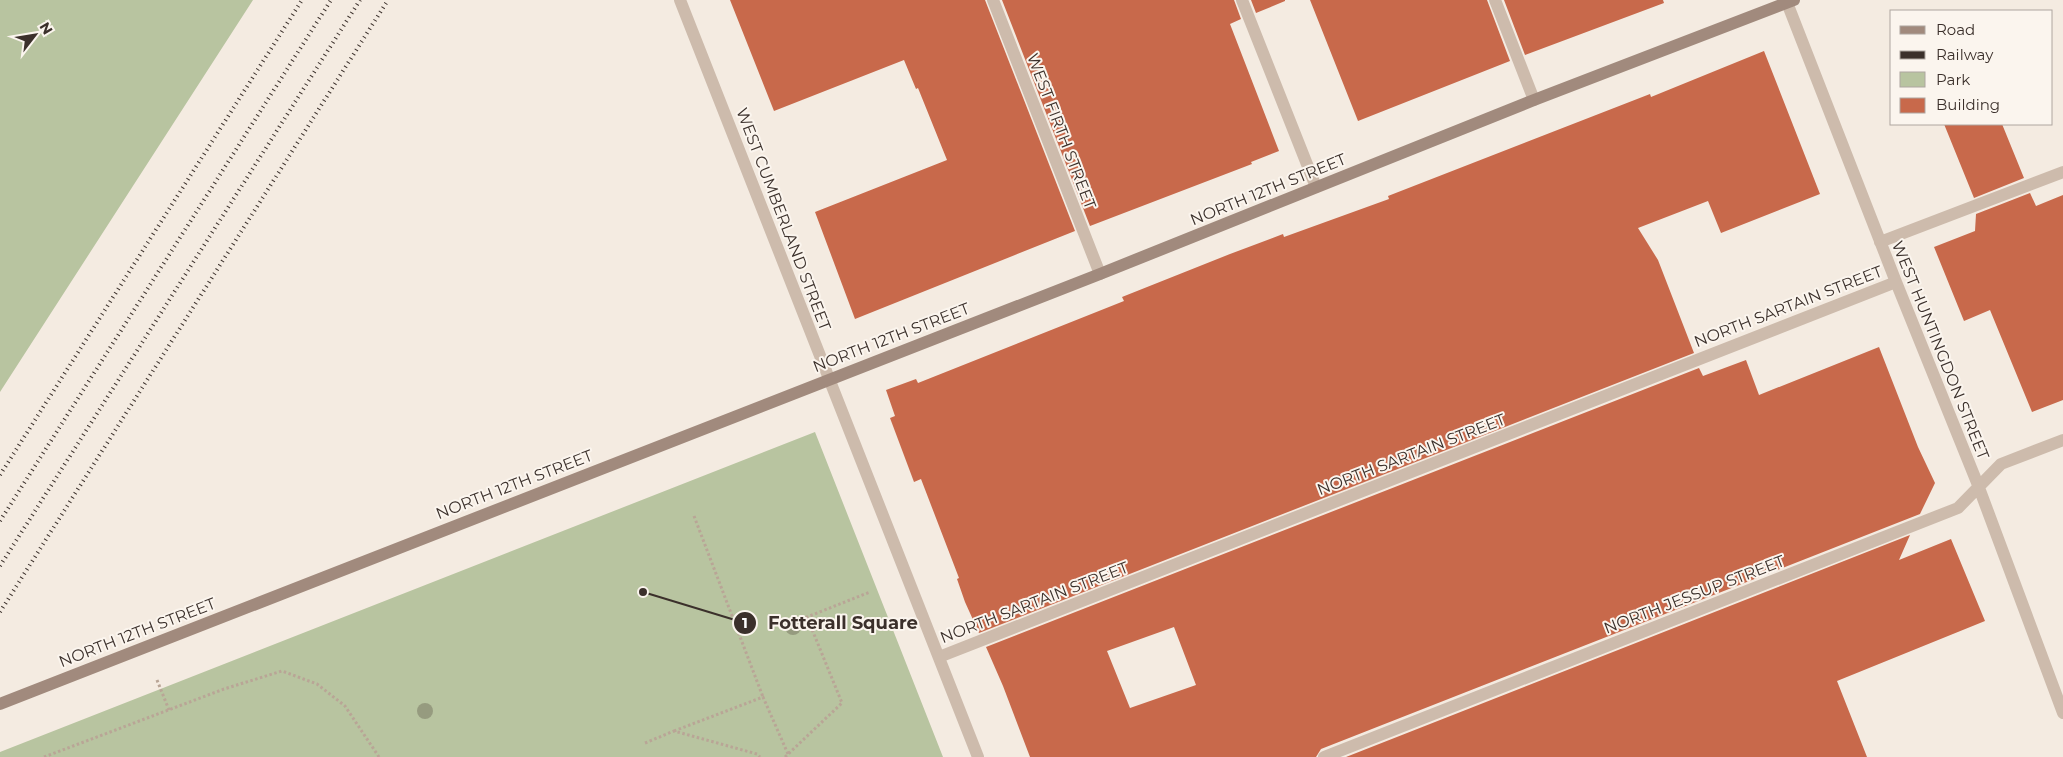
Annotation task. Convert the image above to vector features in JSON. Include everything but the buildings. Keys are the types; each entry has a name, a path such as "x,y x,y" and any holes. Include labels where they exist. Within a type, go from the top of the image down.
{"main road":[{"name":"NORTH 12TH STREET","path":"0,704 829,378 1100,274 1534,100 1789,1"}],"street":[{"name":"WEST CUMBERLAND STREET","path":"680,0 978,757"},
{"name":"WEST FIRTH STREET","path":"993,0 1100,274"},
{"path":"1242,0 1316,187"},
{"path":"1495,0 1534,100"},
{"name":"WEST HUNTINGDON STREET","path":"1789,1 1880,242 1978,485 2063,713"},
{"name":"NORTH SARTAIN STREET","path":"1880,242 2063,172"},
{"name":"NORTH SARTAIN STREET","path":"939,657 1896,282"},
{"name":"NORTH JESSUP STREET","path":"1324,757 1958,508 1978,485 2001,464 2063,440"}],"path":[{"path":"694,516 786,756 842,703 807,617 870,592"},
{"path":"44,757 224,689 282,671 317,684 345,706 379,757"},
{"path":"157,680 169,710"},
{"path":"645,743 763,697"},
{"path":"674,731 757,754 760,757"}],"green space":[{"path":"0,0 253,0 0,392"},
{"path":"815,432 943,757 0,757 0,752"}],"railway":[{"path":"0,475 302,0"},
{"path":"0,521 331,0"},
{"path":"0,566 360,0"},
{"path":"0,612 388,0"}],"place":[{"name":"Fotterall Square","path":"643,592"}]}
